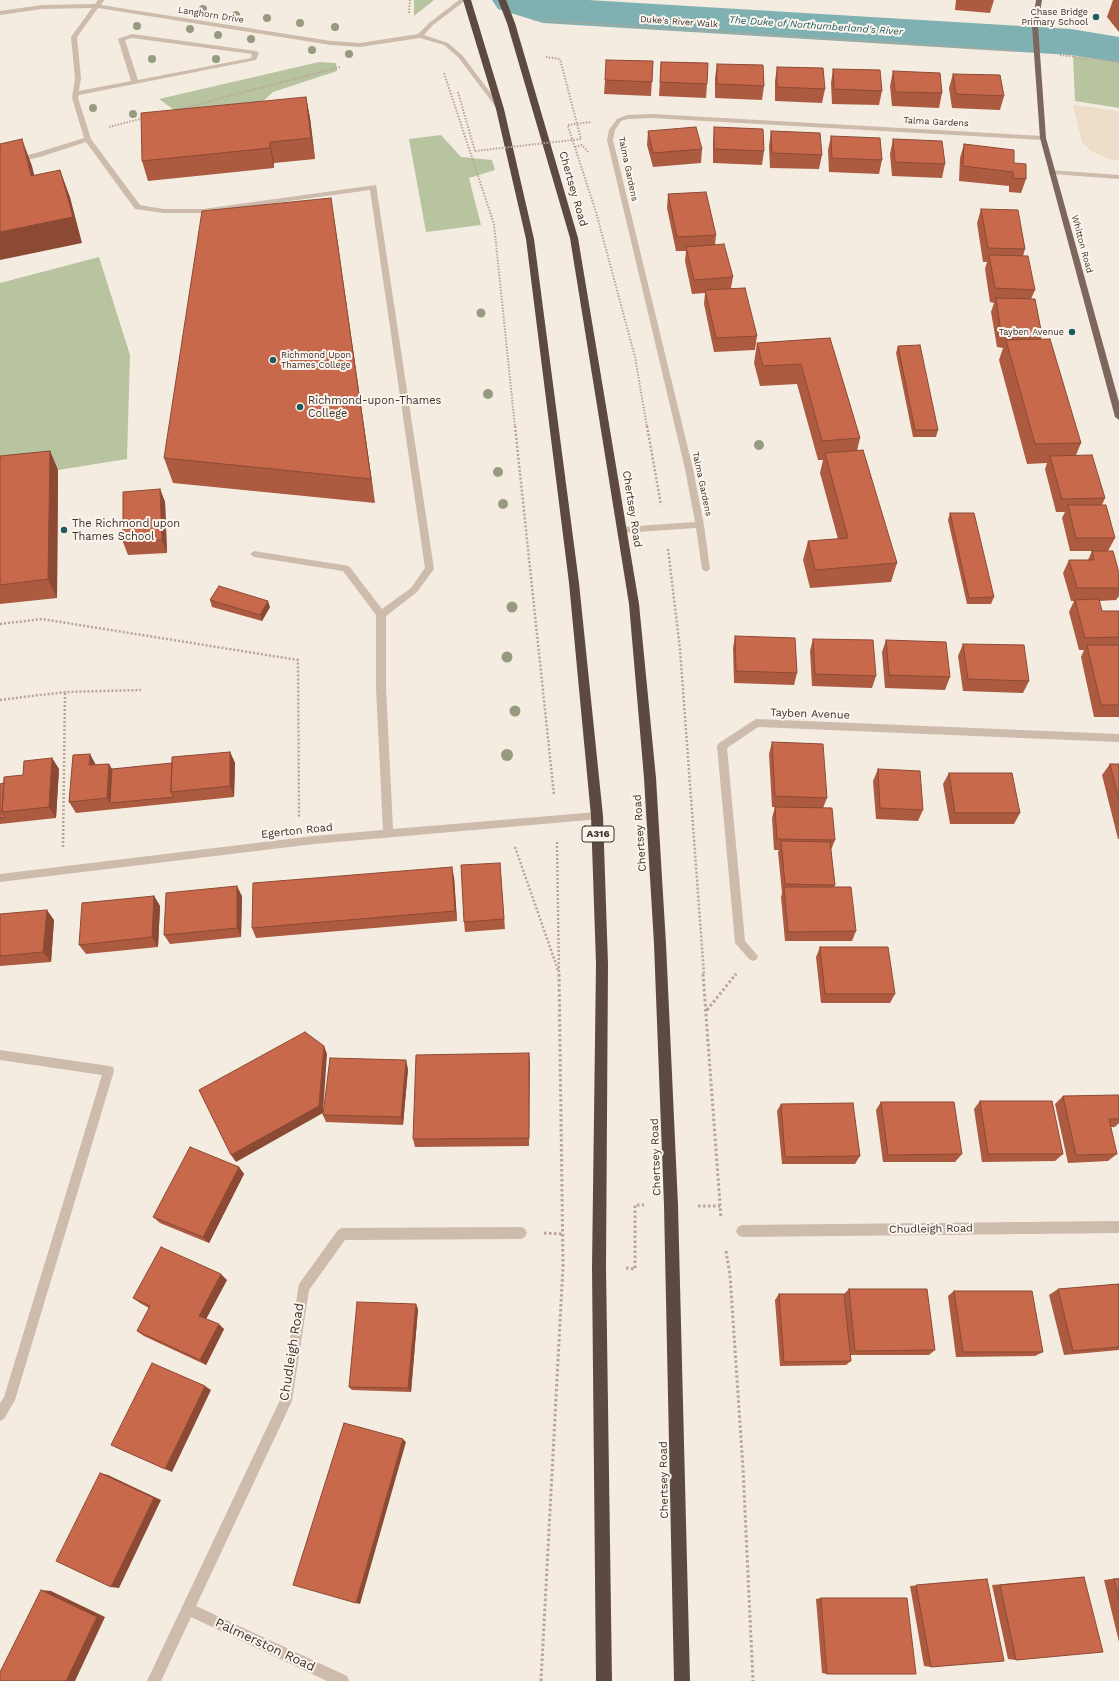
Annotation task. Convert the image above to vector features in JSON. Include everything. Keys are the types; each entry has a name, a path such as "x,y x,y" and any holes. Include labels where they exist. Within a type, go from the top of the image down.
{"highway":[{"name":"A316","path":"467,0 500,109 530,239 574,583 597,816 602,964 599,1267 604,1681"},
{"name":"Chertsey Road","path":"504,5 574,238 634,604 650,778 660,944 670,1205 682,1681"}],"main road":[{"name":"Whitton Road","path":"1038,0 1035,26 1044,138 1119,417"}],"street":[{"path":"420,36 431,24 463,0"},
{"path":"99,3 74,37 78,78 75,98 87,135 138,206 163,211 203,211 373,187 430,569 414,590 382,614"},
{"name":"Langhorn Drive","path":"0,13 42,6 99,3 331,44 360,45 420,36 446,44 460,56 500,109"},
{"path":"76,94 254,59 256,53 132,36 121,39 135,82"},
{"name":"Talma Gardens","path":"706,569 700,525 687,462 610,140 612,130 619,120 627,117 652,116 1044,138"},
{"path":"0,164 38,155 87,135"},
{"path":"1052,172 1119,177"},
{"path":"622,530 700,525"},
{"path":"254,554 346,568 382,614 381,688 388,833"},
{"name":"Tayben Avenue","path":"753,956 740,943 722,746 756,723 1119,738"},
{"name":"Egerton Road","path":"0,878 372,834 597,816"},
{"path":"0,1055 109,1071 9,1400 0,1415"},
{"name":"Chudleigh Road","path":"742,1231 1119,1227"},
{"name":"Chudleigh Road","path":"154,1681 286,1401 303,1288 342,1234 521,1233"},
{"name":"Palmerston Road","path":"188,1609 342,1681"}],"path":[{"name":"Duke's River Walk","path":"535,20 1037,53 1119,62"},
{"path":"456,87 475,151 581,139 560,60 545,57"},
{"path":"169,112 345,66"},
{"path":"443,71 494,224 557,819 563,1266 541,1681"},
{"path":"87,135 146,118"},
{"path":"568,125 590,122"},
{"path":"0,624 42,619 298,660 300,842"},
{"path":"0,700 65,692 141,690"},
{"path":"62,870 65,692"},
{"path":"506,824 560,973"},
{"path":"707,1010 753,956"},
{"path":"626,1268 635,1268 635,1205 645,1205"},
{"path":"695,1206 720,1206"},
{"path":"725,1246 730,1275 743,1468 753,1681"}],"green space":[{"path":"414,0 434,0 414,16"},
{"path":"1073,56 1119,63 1119,108 1075,101"},
{"path":"319,62 336,63 337,71 273,92 261,103 181,115 159,99"},
{"path":"441,135 461,157 492,160 495,170 469,178 481,225 426,232 409,139"},
{"path":"99,257 130,355 127,459 58,470 0,477 0,283"}],"shaded area":[{"path":"1073,105 1119,111 1119,161 1106,158 1091,151 1082,142"}],"building":[{"path":"606,60 653,61 652,82 605,80"},
{"path":"661,62 708,63 707,84 660,82"},
{"path":"717,64 763,65 764,86 717,84"},
{"path":"777,67 823,68 825,89 777,87"},
{"path":"833,69 880,70 882,91 834,89"},
{"path":"893,71 940,73 942,93 895,92"},
{"path":"953,74 1000,75 1004,96 956,94"},
{"path":"306,97 311,138 270,142 270,148 142,161 141,113"},
{"path":"696,127 702,149 653,153 648,131"},
{"path":"714,127 763,129 764,151 714,149"},
{"path":"771,131 820,133 822,155 772,153"},
{"path":"831,136 880,138 882,160 832,158"},
{"path":"22,139 31,176 60,170 73,217 0,232 0,144"},
{"path":"893,139 942,141 945,164 895,162"},
{"path":"964,144 1014,150 1014,163 1026,164 1026,179 1013,178 1013,172 963,166"},
{"path":"706,192 716,235 677,237 668,194"},
{"name":"Richmond Upon Thames College","path":"331,198 371,479 164,458 202,211"},
{"path":"981,209 1018,210 1025,249 988,248"},
{"path":"724,244 733,277 694,280 686,247"},
{"path":"989,255 1028,256 1035,290 995,288"},
{"path":"745,288 757,336 716,338 705,290"},
{"path":"996,298 1035,299 1042,335 1001,333"},
{"path":"830,338 860,438 822,441 801,364 763,366 757,343"},
{"path":"1050,339 1081,443 1035,444 1006,340"},
{"path":"920,345 938,430 915,430 898,346"},
{"path":"863,450 897,563 815,570 808,541 848,538 825,453"},
{"path":"50,451 48,579 0,585 0,456"},
{"path":"1092,455 1105,498 1062,499 1050,456"},
{"path":"160,489 162,540 123,542 123,492"},
{"path":"1068,505 1106,505 1115,538 1076,538"},
{"path":"950,513 974,513 994,597 969,598"},
{"path":"1092,551 1113,551 1119,573 1119,588 1077,588 1069,560 1094,560"},
{"path":"219,586 268,601 260,615 210,600"},
{"path":"1099,599 1102,611 1119,611 1119,637 1085,638 1075,600"},
{"path":"735,636 795,638 797,673 736,671"},
{"path":"813,639 873,640 876,676 815,674"},
{"path":"886,640 946,642 950,677 889,675"},
{"path":"963,644 1024,645 1029,681 968,679"},
{"path":"1087,645 1119,645 1119,705 1101,705"},
{"path":"772,742 823,744 827,798 775,796"},
{"path":"230,752 230,786 171,792 172,757"},
{"path":"90,754 89,765 109,764 107,798 69,802 73,755"},
{"path":"52,758 49,807 2,812 4,777 23,775 24,761"},
{"path":"172,763 171,792 174,797 110,803 112,769"},
{"path":"1110,764 1119,764 1119,800"},
{"path":"878,769 920,771 923,810 880,808"},
{"path":"949,773 1012,773 1020,813 955,813"},
{"path":"4,783 2,812 5,818 0,818 0,784"},
{"path":"775,807 832,808 835,840 777,839"},
{"path":"781,841 830,842 835,885 785,884"},
{"path":"500,863 504,919 464,922 461,865"},
{"path":"452,867 455,911 252,928 253,883"},
{"path":"237,886 237,928 164,935 166,893"},
{"path":"784,887 851,887 856,931 788,932"},
{"path":"154,896 152,937 79,945 82,903"},
{"path":"47,910 43,952 0,956 0,914"},
{"path":"820,947 888,947 895,994 825,994"},
{"path":"305,1032 324,1046 319,1106 231,1155 199,1090"},
{"path":"529,1053 529,1138 413,1139 416,1055"},
{"path":"330,1058 406,1060 401,1117 323,1115"},
{"path":"1118,1095 1119,1119 1109,1119 1117,1154 1076,1155 1063,1096"},
{"path":"980,1101 1052,1101 1063,1154 988,1154"},
{"path":"881,1102 954,1102 962,1154 888,1155"},
{"path":"853,1103 860,1156 785,1157 781,1104"},
{"path":"190,1147 239,1167 203,1237 153,1217"},
{"path":"161,1247 221,1274 199,1316 219,1324 200,1360 137,1331 150,1306 133,1298"},
{"path":"1119,1284 1119,1347 1073,1351 1058,1289"},
{"path":"849,1289 927,1289 935,1350 855,1351"},
{"path":"954,1291 1032,1291 1043,1352 963,1352"},
{"path":"779,1294 844,1294 851,1361 784,1362"},
{"path":"357,1302 416,1304 408,1388 349,1387"},
{"path":"152,1363 205,1386 165,1469 111,1445"},
{"path":"344,1423 403,1439 356,1603 293,1585"},
{"path":"100,1473 154,1498 111,1587 56,1561"},
{"path":"1084,1577 1103,1652 1016,1660 1000,1585"},
{"path":"987,1579 1004,1661 931,1667 916,1585"},
{"path":"1114,1579 1119,1579 1119,1599"},
{"path":"41,1590 97,1617 66,1681 0,1681 0,1672"},
{"path":"821,1598 907,1598 916,1674 827,1674"}],"waterway":[{"name":"The Duke of Northumberland's River","path":"513,0 543,10 1071,42 1119,50"}],"place":[{"name":"Chase Bridge Primary School","path":"1096,17"},
{"name":"Tayben Avenue","path":"1072,332"},
{"name":"Richmond Upon Thames College","path":"273,360"},
{"name":"Richmond-upon-Thames College","path":"300,407"},
{"name":"The Richmond upon Thames School","path":"64,530"}]}
